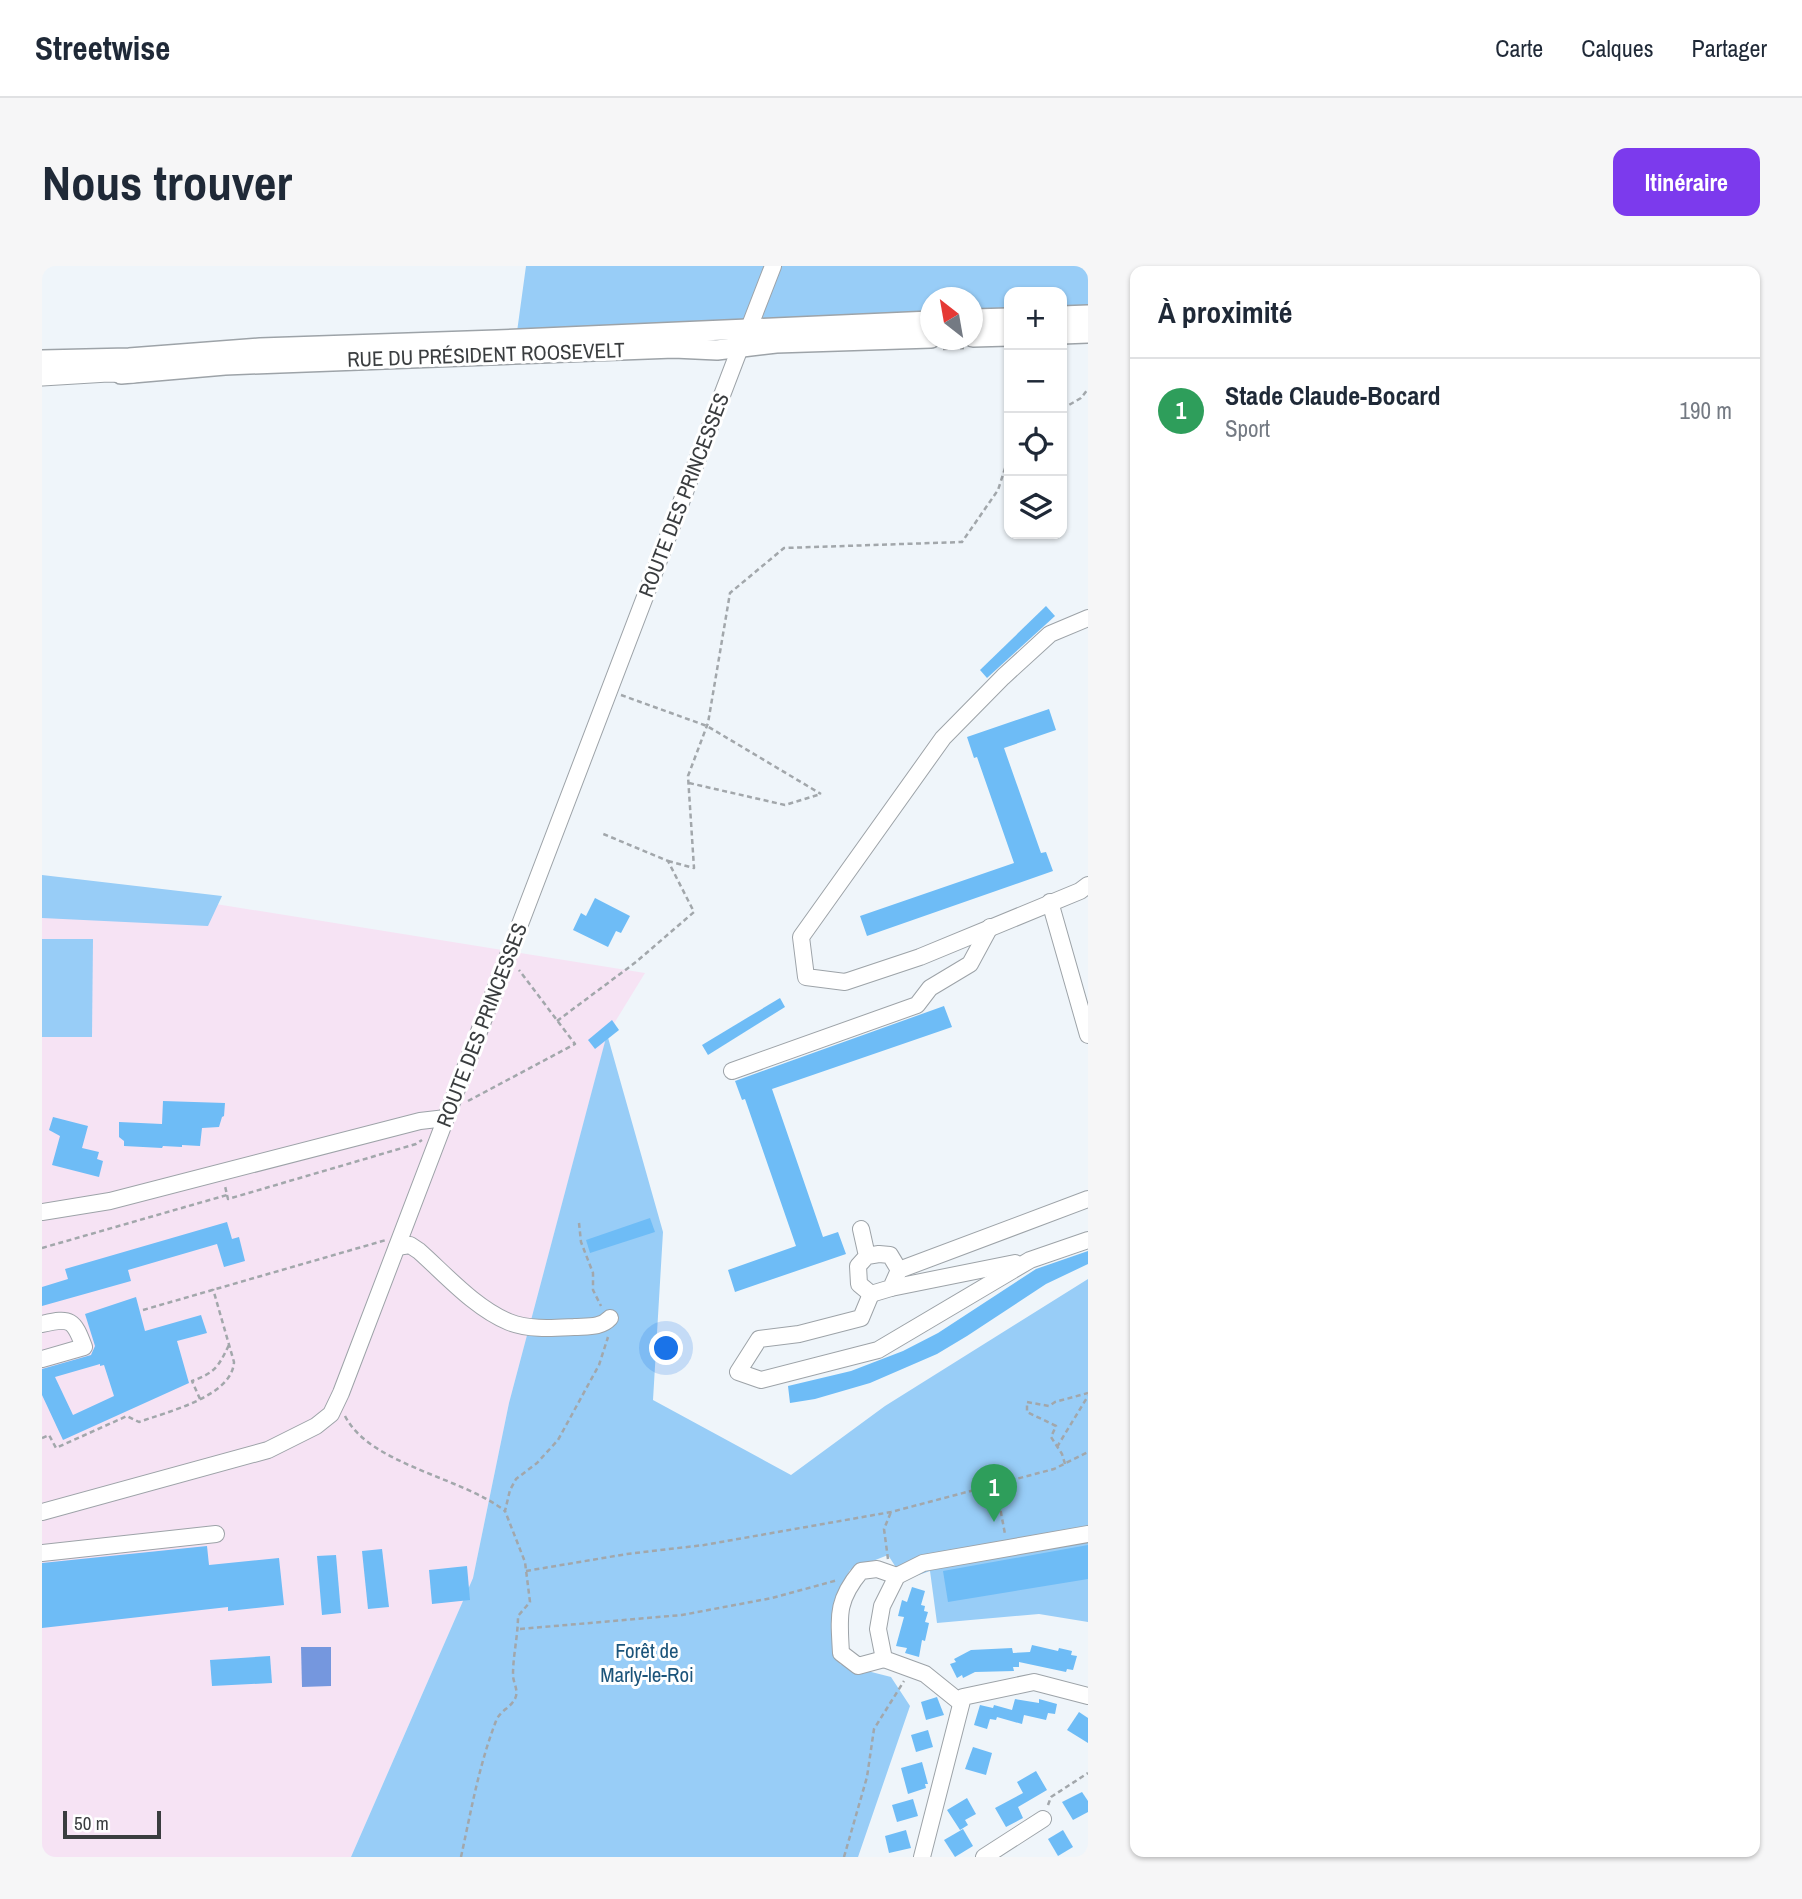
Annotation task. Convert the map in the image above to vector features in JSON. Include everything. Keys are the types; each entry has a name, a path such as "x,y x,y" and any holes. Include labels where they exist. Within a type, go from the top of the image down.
{"highway":[{"path":"42,368 131,365"},
{"path":"42,374 108,370 131,365"}],"main road":[{"path":"1067,316 1088,316"},
{"path":"983,319 1004,318"},
{"name":"RUE DU PRÉSIDENT ROOSEVELT","path":"42,382 108,377 131,365 260,348 920,321"},
{"path":"1067,334 1088,334"},
{"path":"983,337 1004,336"},
{"name":"RUE DU PRÉSIDENT ROOSEVELT","path":"42,360 131,365 740,348 776,343 920,338"}],"street":[{"path":"749,328 773,266"},
{"name":"ROUTE DES PRINCESSES","path":"42,1512 268,1450 316,1426 331,1414 740,348"},
{"path":"1088,618 1050,635 1003,677 943,738 801,937 806,977 845,982 920,957 1080,891 1088,885"},
{"path":"1050,902 1088,1035"},
{"path":"732,1071 917,1005 930,988 970,964 990,927"},
{"path":"42,1212 110,1201 420,1121 445,1119"},
{"path":"891,1288 899,1270 1088,1199"},
{"path":"861,1229 867,1256"},
{"path":"871,1294 1030,1260 1088,1240"},
{"path":"395,1242 410,1245 419,1251 477,1301 510,1323 533,1328 566,1327 599,1325 610,1318"},
{"path":"871,1294 859,1284 858,1266 867,1256 890,1255 899,1270"},
{"path":"871,1294 861,1318 799,1334 759,1339 738,1372 761,1380 878,1350 1030,1260"},
{"path":"42,1324 68,1320 77,1328 84,1347 42,1359"},
{"path":"42,1553 216,1534"},
{"path":"961,1703 925,1674 884,1659 858,1666 841,1653 839,1612 847,1587 861,1572 877,1569 893,1575 923,1563 1088,1534"},
{"path":"884,1659 877,1629 893,1575"},
{"path":"922,1857 963,1697 1034,1682 1088,1696"},
{"path":"984,1857 1043,1819"}],"path":[{"path":"1067,406 1081,398 1088,389"},
{"path":"601,833 668,861 694,868 688,776 707,726 730,593 784,548 962,542 998,490 1004,471"},
{"path":"609,691 707,726 821,794 785,805 688,783"},
{"path":"557,1021 636,962 694,912 668,861"},
{"path":"222,1172 228,1199 416,1144 445,1119 575,1044 508,956"},
{"path":"42,1248 227,1195"},
{"path":"461,1857 487,1747 498,1716 512,1704 517,1693 513,1677 518,1618 530,1602 526,1571 505,1511 510,1490 516,1479 537,1463 564,1430 599,1365 610,1329 610,1318 596,1300 593,1290 593,1273 581,1242 579,1223"},
{"path":"143,1310 395,1242"},
{"path":"42,1438 49,1435 56,1448 127,1416 139,1423 201,1399 221,1386 234,1368 213,1289"},
{"path":"201,1399 192,1381 212,1373 219,1366 229,1345"},
{"path":"1057,1447 1088,1394"},
{"path":"1065,1464 1051,1437 1056,1426 1027,1412 1027,1402 1049,1406 1063,1399 1088,1394"},
{"path":"338,1401 354,1432 374,1447 444,1481 474,1492 505,1511"},
{"path":"526,1571 627,1554 704,1545 891,1512 1054,1469 1088,1452"},
{"path":"995,1485 1004,1531"},
{"path":"891,1512 884,1529 893,1575"},
{"path":"519,1629 682,1615 772,1598 861,1572"},
{"path":"844,1857 867,1777 874,1729 911,1669"},
{"path":"1043,1819 1051,1797 1088,1773"}],"shaded area":[{"path":"42,876 645,973 607,1035 509,1403 473,1578 351,1857 42,1857"},
{"path":"301,1647 331,1647 331,1686 302,1687"}],"green space":[{"path":"526,266 1088,266 1088,308 1067,310 1067,287 1004,287 1004,313 983,314 983,287 920,287 920,318 516,339"},
{"path":"42,875 222,896 208,926 42,918"},
{"path":"42,939 93,939 92,1037 42,1037"},
{"name":"Forêt de Marly-le-Roi","path":"607,1034 663,1232 653,1400 791,1475 885,1406 1088,1279 1088,1622 1039,1614 937,1623 930,1571 904,1580 888,1555 850,1570 834,1601 840,1664 891,1677 910,1706 858,1857 351,1857 473,1578 509,1403"}],"building":[{"path":"1046,606 1055,616 987,678 980,670"},
{"path":"1049,709 1056,730 1004,748 1041,853 1046,852 1053,871 867,936 860,916 1014,863 977,757 974,758 967,737"},
{"path":"595,898 630,916 621,933 616,931 608,947 573,930 581,913 586,916"},
{"path":"780,998 785,1007 708,1055 702,1045"},
{"path":"944,1006 952,1027 772,1089 823,1237 838,1232 846,1254 735,1292 728,1270 796,1246 745,1099 742,1100 735,1081"},
{"path":"612,1020 619,1030 595,1049 588,1040"},
{"path":"163,1101 225,1103 224,1116 219,1127 202,1128 200,1146 124,1146 124,1141 119,1137 119,1122 162,1124"},
{"path":"53,1117 88,1126 82,1148 99,1152 97,1159 103,1161 99,1177 52,1165 60,1136 49,1130"},
{"path":"650,1218 655,1232 590,1253 586,1240"},
{"path":"227,1222 232,1239 239,1237 245,1261 224,1267 217,1244 128,1270 131,1281 42,1306 42,1287 68,1279 65,1269"},
{"path":"1088,1251 1088,1264 1046,1284 937,1354 870,1383 815,1399 790,1403 788,1386 851,1371 903,1351 938,1333 1036,1269"},
{"path":"136,1297 145,1331 201,1315 207,1333 177,1341 189,1383 63,1440 42,1395 42,1369 91,1355 95,1346 85,1314","holes":["104,1365 114,1396 73,1415 55,1377"]},
{"path":"1088,1545 1088,1579 948,1602 943,1571"},
{"path":"207,1546 209,1565 279,1558 284,1605 228,1611 228,1607 42,1628 42,1563"},
{"path":"382,1549 389,1607 368,1609 362,1551"},
{"path":"336,1555 341,1613 322,1615 317,1556"},
{"path":"467,1566 470,1600 432,1604 429,1570"},
{"path":"912,1587 925,1591 921,1605 925,1606 924,1611 928,1612 925,1622 929,1623 919,1657 905,1653 907,1648 896,1646 904,1617 898,1616 902,1600 907,1602"},
{"path":"1032,1645 1072,1651 1071,1655 1077,1656 1073,1670 1067,1669 1066,1672 1019,1662 1019,1667 1013,1667 1014,1671 975,1672 957,1678 950,1664 971,1650 1012,1648 1013,1653 1030,1652"},
{"path":"270,1656 272,1683 212,1686 210,1660"},
{"path":"937,1697 944,1715 926,1720 921,1702"},
{"path":"1015,1699 1039,1703 1039,1699 1057,1704 1055,1714 1048,1713 1046,1720 1024,1715 1022,1724 997,1717 996,1720 990,1719 987,1729 974,1725 980,1705 993,1708 994,1705 1012,1710"},
{"path":"1079,1712 1088,1718 1088,1743 1067,1730"},
{"path":"928,1730 933,1747 916,1752 911,1735"},
{"path":"973,1747 992,1753 986,1775 965,1769"},
{"path":"922,1762 928,1784 925,1784 926,1788 908,1794 901,1768"},
{"path":"1036,1771 1047,1790 1018,1807 1023,1818 1006,1827 995,1808 1023,1793 1017,1782"},
{"path":"1082,1792 1088,1801 1088,1812 1073,1820 1062,1802"},
{"path":"967,1798 976,1814 965,1820 968,1825 960,1830 947,1810"},
{"path":"913,1799 918,1816 897,1822 892,1805"},
{"path":"963,1829 973,1846 955,1857 944,1840"},
{"path":"906,1830 911,1848 889,1853 885,1836"},
{"path":"1063,1830 1073,1847 1058,1856 1048,1839"}],"place":[{"name":"Stade Claude-Bocard","path":"994,1522"}]}
